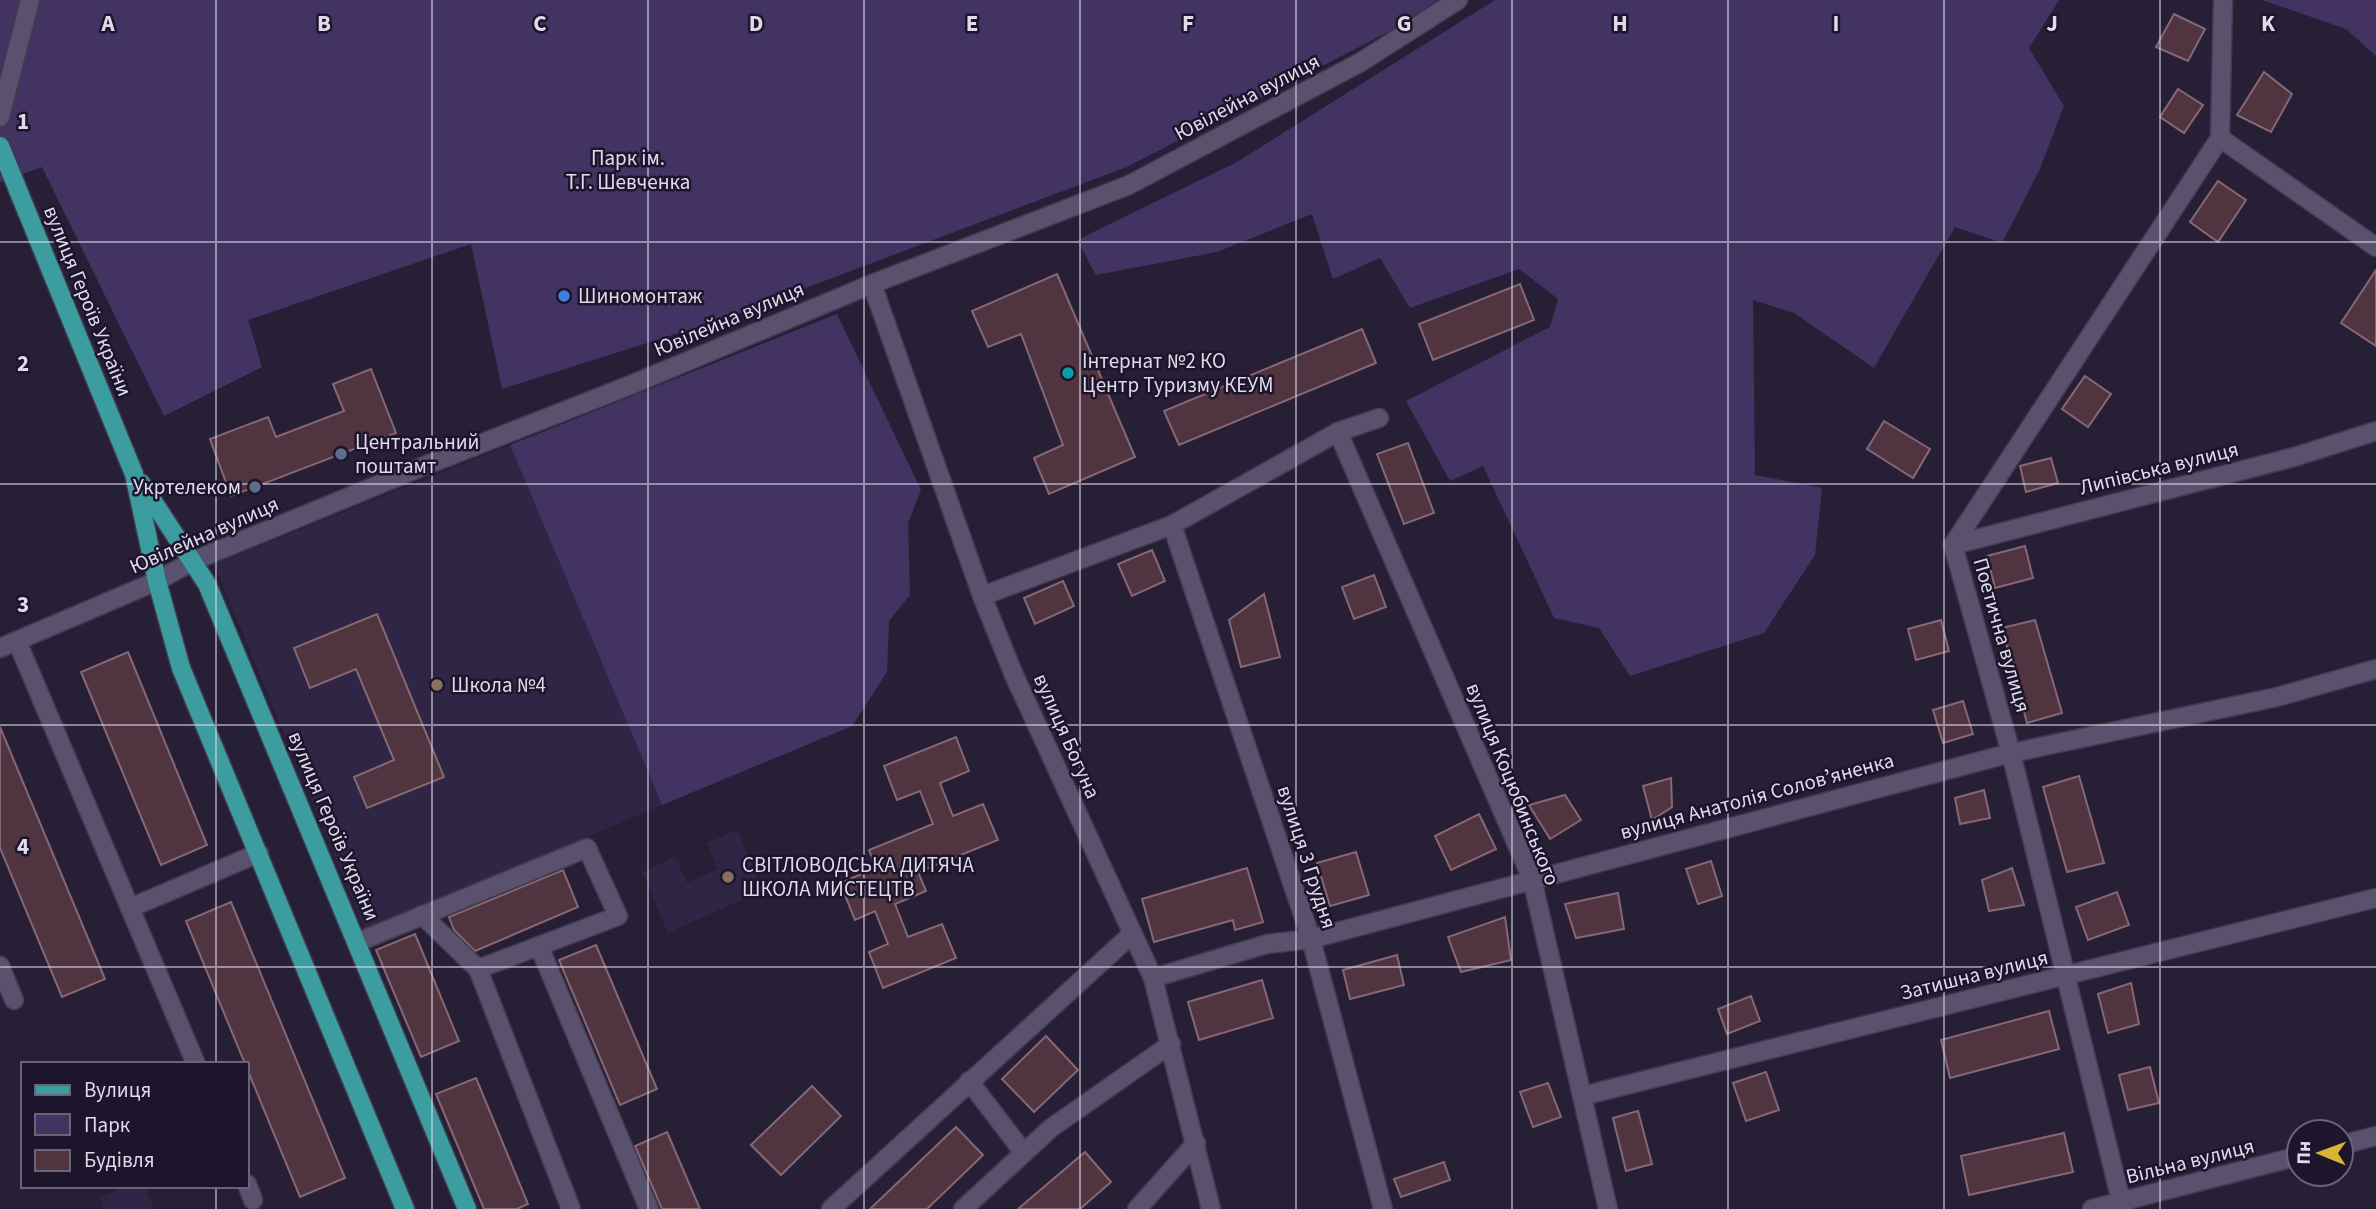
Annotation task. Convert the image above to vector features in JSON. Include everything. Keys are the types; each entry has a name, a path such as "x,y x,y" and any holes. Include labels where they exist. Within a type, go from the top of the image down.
{"main road":[{"name":"вулиця Героїв України","path":"0,146 134,474 157,581 181,668 405,1209"},
{"name":"вулиця Героїв України","path":"134,474 207,584 358,942 460,1207"}],"street":[{"path":"0,117 30,0"},
{"name":"Ювілейна вулиця","path":"0,648 157,581 193,561 872,284 1129,185 1361,62 1458,0"},
{"path":"2223,0 2220,138 2376,247"},
{"name":"Поетична вулиця","path":"2122,1205 2011,752 1953,545 2220,138"},
{"name":"вулиця Богуна","path":"872,284 982,596 1153,978 1211,1209"},
{"path":"982,596 1172,525 1338,432 1379,418"},
{"name":"Липівська вулиця","path":"1953,545 2294,457 2376,431"},
{"name":"вулиця Коцюбинського","path":"1338,432 1532,879 1608,1209"},
{"name":"вулиця 3 Грудня","path":"1172,525 1311,939 1383,1209"},
{"path":"17,640 195,1062"},
{"name":"вулиця Анатолія Соловʼяненка","path":"1153,978 1267,944 1311,939 2011,752 2277,697 2376,669"},
{"path":"358,942 587,848 618,916 478,969"},
{"path":"130,908 259,853"},
{"name":"Затишна вулиця","path":"1582,1096 2376,898"},
{"path":"422,915 478,969 571,1209"},
{"path":"842,1206 969,1082 1132,934"},
{"path":"539,946 649,1209"},
{"path":"0,966 13,1000"},
{"path":"963,1209 1051,1128 1171,1044"},
{"path":"969,1082 1024,1153"},
{"path":"2355,1141 2376,1136"},
{"path":"1137,1209 1196,1143"},
{"name":"Вільна вулиця","path":"2092,1209 2122,1205 2285,1160"}],"shaded area":[{"name":"Школа №4","path":"510,445 662,805 366,931 214,564"},
{"name":"СВІТЛОВОДСЬКА ДИТЯЧА ШКОЛА МИСТЕЦТВ","path":"737,830 763,890 668,933 642,872 675,857 687,883 718,869 707,843"},
{"path":"122,1188 145,1188 154,1209 104,1209 100,1198"}],"green space":[{"name":"Парк ім. Т.Г. Шевченка","path":"0,0 1438,0 1390,31 1127,167 726,318 502,389 471,244 248,320 262,367 164,416 42,167 0,182"},
{"path":"1495,0 2059,0 2029,48 2064,106 2039,171 2002,243 1955,227 1874,368 1794,313 1753,300 1755,475 1822,488 1815,555 1764,633 1630,676 1599,628 1554,618 1483,466 1450,481 1406,401 1550,327 1558,299 1519,269 1410,308 1380,258 1333,279 1312,214 1217,252 1096,275 1077,240 1237,162"},
{"path":"2262,0 2376,0 2376,56 2346,29"},
{"path":"837,314 921,490 908,523 910,595 889,621 887,672 852,726 662,805 510,445"}],"building":[{"path":"2174,14 2205,29 2188,61 2156,47"},
{"path":"2264,72 2292,94 2271,132 2237,115"},
{"path":"2178,89 2203,105 2184,133 2160,117"},
{"path":"2218,181 2246,200 2218,242 2190,222"},
{"path":"2376,270 2376,346 2341,323"},
{"name":"Інтернат №2 КО Центр Туризму КЕУМ","path":"1057,274 1135,457 1049,494 1034,458 1063,445 1021,334 988,347 972,311"},
{"path":"1520,284 1534,320 1433,360 1419,324"},
{"path":"1362,329 1376,363 1179,445 1164,411"},
{"path":"371,369 396,433 231,496 210,439 268,417 276,437 344,411 333,384"},
{"path":"2085,376 2111,394 2088,427 2062,409"},
{"path":"1884,421 1930,449 1913,478 1867,449"},
{"path":"1408,443 1434,513 1404,524 1377,454"},
{"path":"2051,458 2058,483 2026,492 2020,466"},
{"path":"2025,546 2033,578 1995,588 1987,556"},
{"path":"1152,550 1165,581 1132,596 1118,564"},
{"path":"1374,575 1386,607 1354,619 1342,587"},
{"path":"1063,581 1074,606 1035,624 1024,598"},
{"path":"1264,594 1280,657 1241,667 1229,620"},
{"path":"377,614 444,777 367,808 354,777 394,760 356,669 310,688 294,648"},
{"path":"1941,620 1949,651 1916,660 1908,629"},
{"path":"2035,620 2062,713 2027,723 2002,628"},
{"path":"128,652 207,845 161,865 81,672"},
{"path":"1963,701 1973,734 1943,743 1933,710"},
{"path":"0,727 105,979 62,997 0,848"},
{"path":"956,737 969,771 940,783 953,816 983,804 998,840 918,872 926,891 895,904 908,937 942,924 956,958 883,988 869,952 888,944 875,911 855,920 840,883 876,868 869,850 933,824 920,791 897,800 884,766"},
{"path":"2079,776 2104,863 2067,872 2043,787"},
{"path":"1671,778 1672,807 1652,820 1643,786"},
{"path":"1984,790 1990,818 1960,824 1955,798"},
{"path":"1565,795 1581,820 1550,839 1529,805"},
{"path":"1479,814 1496,849 1451,870 1435,836"},
{"path":"1356,852 1369,895 1330,906 1317,863"},
{"path":"1711,861 1722,896 1698,904 1686,869"},
{"path":"1247,868 1263,922 1235,930 1233,920 1154,942 1142,899"},
{"path":"2012,868 2024,905 1989,911 1982,880"},
{"path":"563,870 578,907 475,951 454,930 449,917"},
{"path":"2117,892 2129,925 2088,940 2076,907"},
{"path":"1618,893 1624,929 1576,938 1565,904"},
{"path":"231,902 345,1178 300,1197 248,1071 248,1062 244,1062 186,921"},
{"path":"1505,917 1511,960 1461,972 1448,937"},
{"path":"415,934 459,1041 421,1057 376,950"},
{"path":"596,945 657,1089 620,1105 559,960"},
{"path":"1397,955 1404,985 1350,999 1343,970"},
{"path":"1262,980 1273,1018 1199,1040 1188,1002"},
{"path":"2131,983 2139,1024 2108,1033 2098,994"},
{"path":"1751,996 1760,1021 1727,1034 1718,1009"},
{"path":"2049,1011 2059,1049 1950,1078 1941,1040"},
{"path":"1046,1036 1078,1070 1034,1112 1002,1079"},
{"path":"2150,1067 2159,1103 2128,1110 2119,1075"},
{"path":"1766,1072 1779,1110 1746,1121 1733,1083"},
{"path":"476,1078 528,1204 517,1209 484,1209 436,1094"},
{"path":"1548,1083 1561,1117 1533,1127 1520,1092"},
{"path":"812,1086 841,1116 781,1175 751,1145"},
{"path":"1638,1111 1652,1164 1626,1171 1613,1118"},
{"path":"956,1127 983,1155 927,1209 870,1209"},
{"path":"667,1132 700,1209 662,1209 635,1146"},
{"path":"2064,1133 2073,1172 1969,1195 1961,1156"},
{"path":"1085,1152 1111,1182 1080,1209 1018,1209"},
{"path":"1444,1162 1450,1180 1401,1197 1394,1179"}],"place":[{"name":"Шиномонтаж","path":"564,296"},
{"name":"Інтернат №2 КО Центр Туризму КЕУМ","path":"1068,373"},
{"name":"Центральний поштамт","path":"341,454"},
{"name":"Укртелеком","path":"255,487"},
{"name":"Школа №4","path":"437,685"},
{"name":"СВІТЛОВОДСЬКА ДИТЯЧА ШКОЛА МИСТЕЦТВ","path":"728,877"}]}
